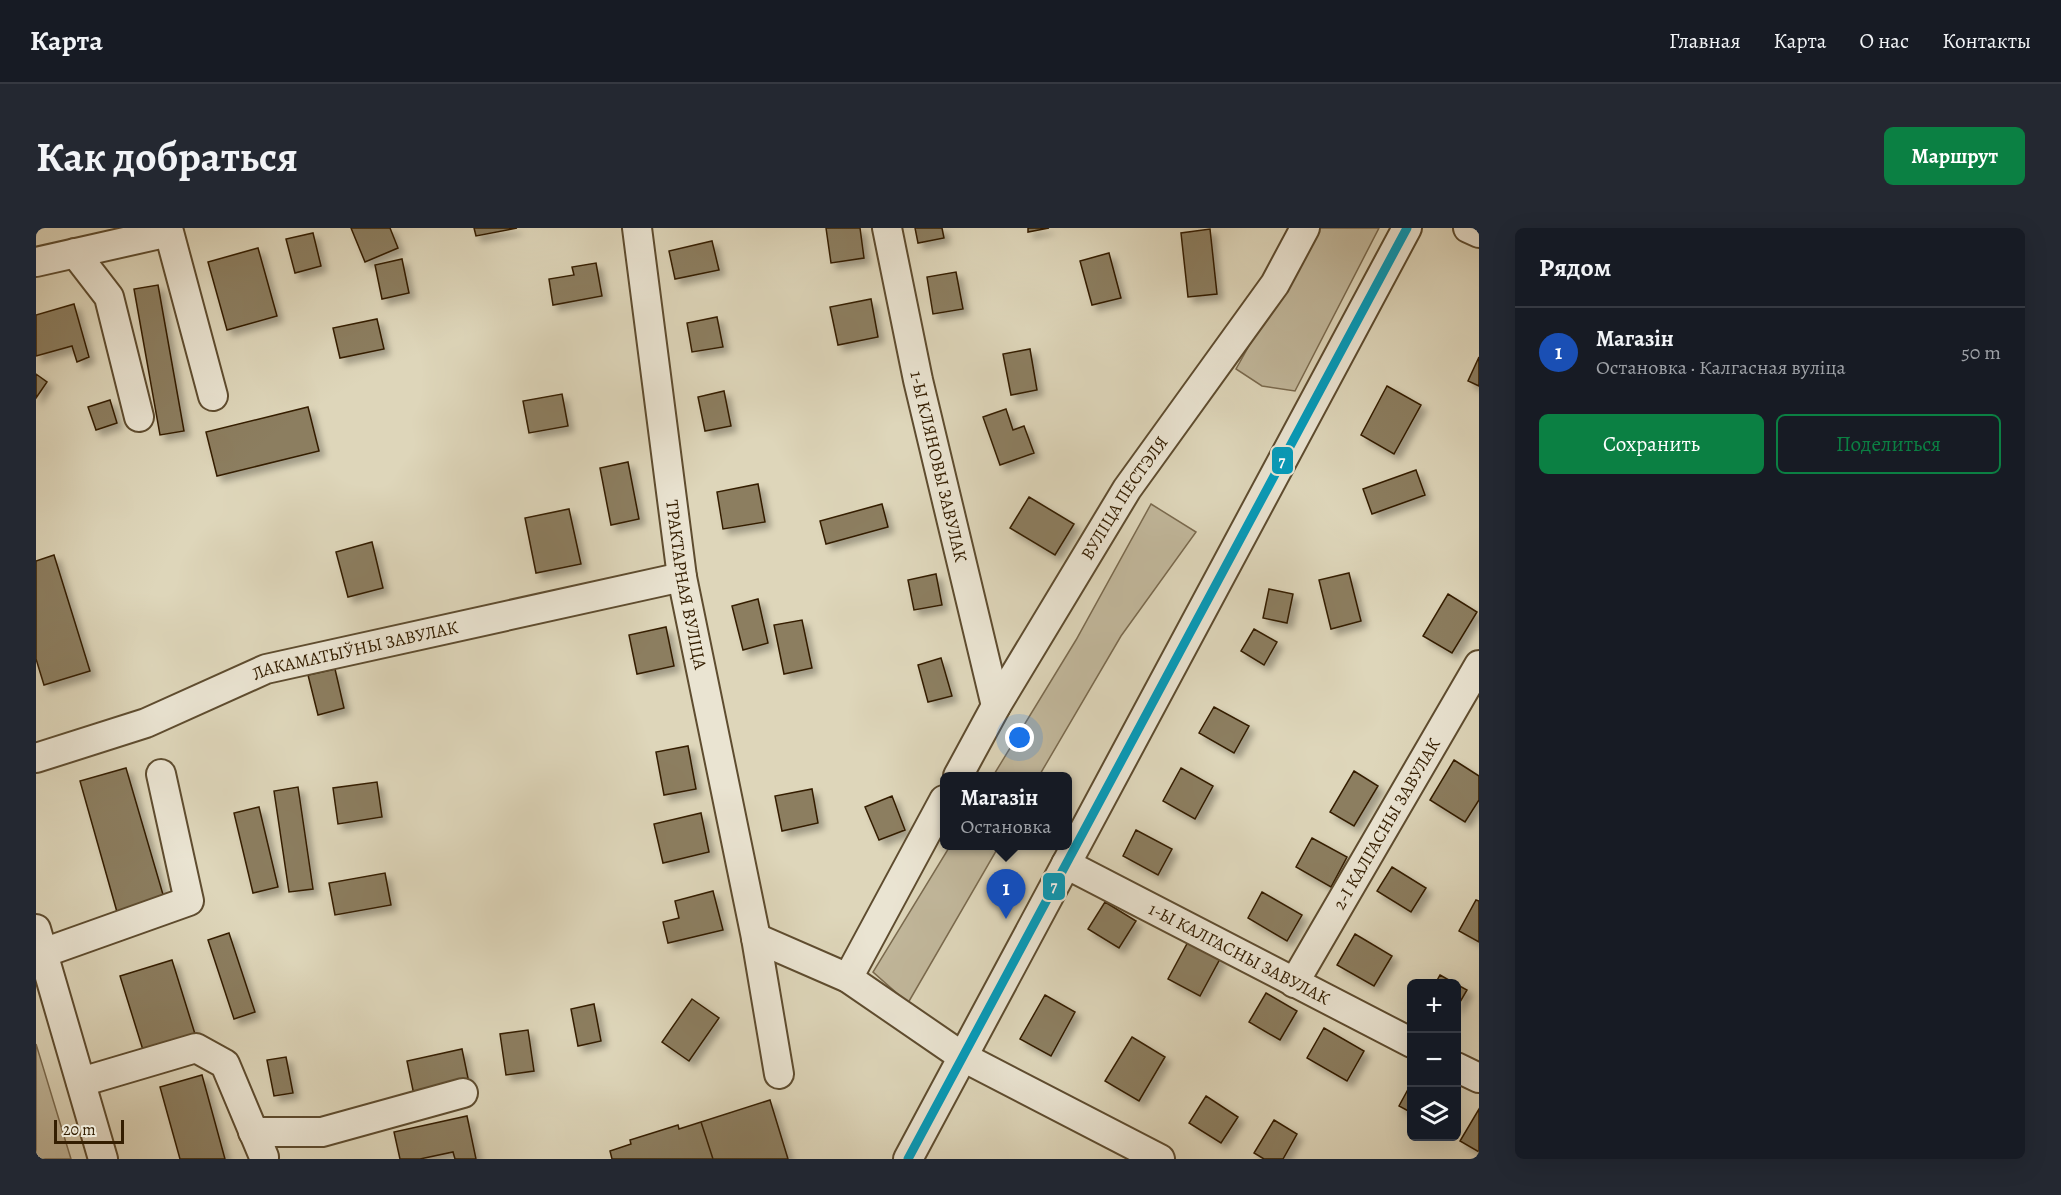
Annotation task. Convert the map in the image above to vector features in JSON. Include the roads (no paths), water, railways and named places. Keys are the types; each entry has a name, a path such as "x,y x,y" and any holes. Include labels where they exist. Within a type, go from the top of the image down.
{"street":[{"name":"1-Ы КЛЯНОВЫ ЗАВУЛАК","path":"887,228 918,380 996,706"},
{"name":"ВУЛІЦА ПЕСТЭЛЯ","path":"961,772 996,706 1127,489 1275,284 1305,228"},
{"path":"908,1159 1407,228"},
{"path":"1468,228 1479,233"},
{"name":"ТРАКТАРНАЯ ВУЛІЦА","path":"646,229 682,577 756,938 779,1074"},
{"path":"36,262 175,230 213,396"},
{"path":"75,253 110,297 139,417"},
{"name":"ЛАКАМАТЫЎНЫ ЗАВУЛАК","path":"36,758 146,723 266,669 682,577"},
{"name":"2-І КАЛГАСНЫ ЗАВУЛАК","path":"1294,983 1479,665"},
{"path":"103,1159 39,941 189,901 161,774"},
{"path":"848,978 940,809"},
{"name":"1-Ы КАЛГАСНЫ ЗАВУЛАК","path":"1066,864 1407,1040"},
{"path":"756,938 848,978 963,1058 1160,1159"},
{"path":"81,1082 196,1048 225,1064 259,1145 322,1132 463,1093"},
{"path":"1461,1069 1479,1078"}],"place":[{"name":"Магазін","path":"1006,919"}]}
